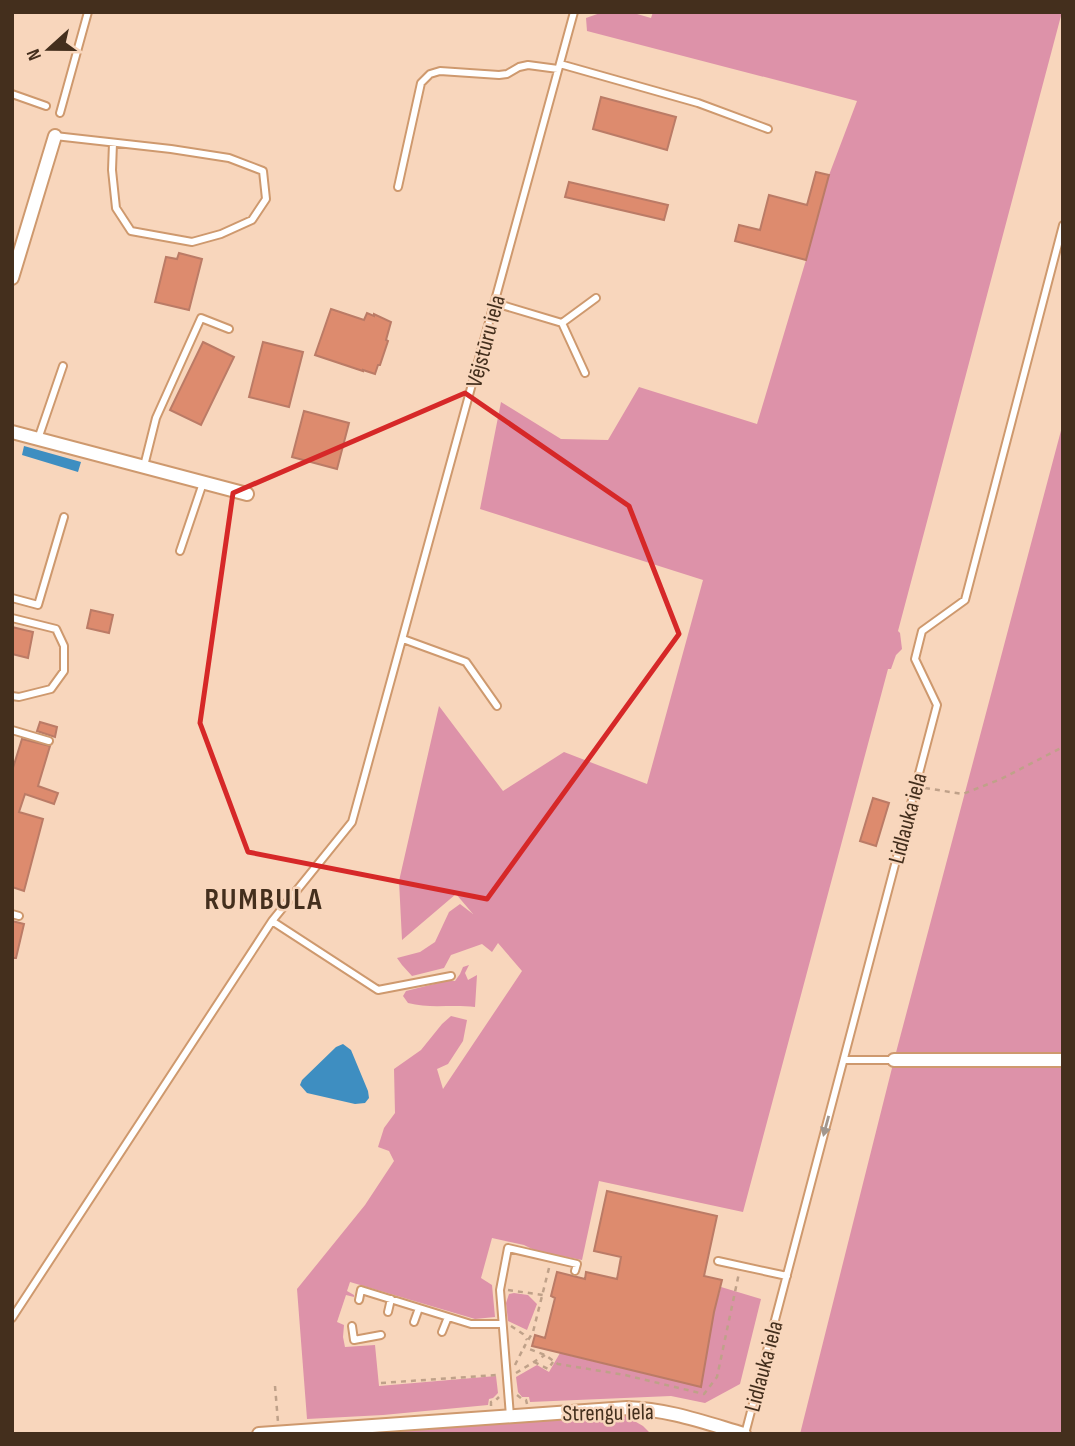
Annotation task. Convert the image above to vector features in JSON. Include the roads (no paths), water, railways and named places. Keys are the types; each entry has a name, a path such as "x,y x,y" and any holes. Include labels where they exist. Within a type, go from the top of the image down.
{"street":[{"path":"12,278 55,136"},
{"path":"12,432 247,494"},
{"path":"894,1060 1063,1060"},
{"name":"Strengu iela","path":"259,1434 647,1408 745,1434"}],"lane":[{"path":"61,113 88,12"},
{"name":"Vējstūru iela","path":"12,1318 272,921 352,822 575,12"},
{"path":"398,187 421,83 429,74 440,71 503,75 528,65 559,66 698,103 768,129"},
{"path":"12,94 46,107"},
{"path":"55,136 171,149 229,158 263,171 266,199 252,220 221,234 192,242 131,231 116,208 112,170 113,143"},
{"name":"Lidlauka iela","path":"745,1434 937,705 915,659 922,631 965,600 1063,225"},
{"path":"562,323 596,298"},
{"path":"495,303 562,323 585,373"},
{"path":"144,467 156,418 201,318 229,329"},
{"path":"38,439 63,366"},
{"path":"180,551 203,482"},
{"path":"12,598 38,605 64,517"},
{"path":"12,618 56,629 64,646 64,671 51,689 19,697 12,696"},
{"path":"403,639 466,662 497,706"},
{"path":"12,730 49,741"},
{"path":"272,921 378,989 451,976"},
{"path":"844,1060 894,1060"},
{"path":"510,1416 500,1290 508,1248 577,1264 575,1271"},
{"path":"718,1261 787,1276"},
{"path":"359,1300 361,1290 474,1324 501,1324"},
{"path":"387,1312 391,1299"},
{"path":"414,1322 419,1308"},
{"path":"442,1332 448,1317"},
{"path":"472,1332 474,1324"},
{"path":"352,1326 354,1340 381,1335"}],"water":[{"path":"24,446 81,462 78,472 22,455"},
{"path":"343,1044 351,1050 368,1091 369,1098 365,1103 355,1104 307,1093 300,1085 336,1047"}],"district":[{"name":"RUMBULA","path":"264,899"}]}
